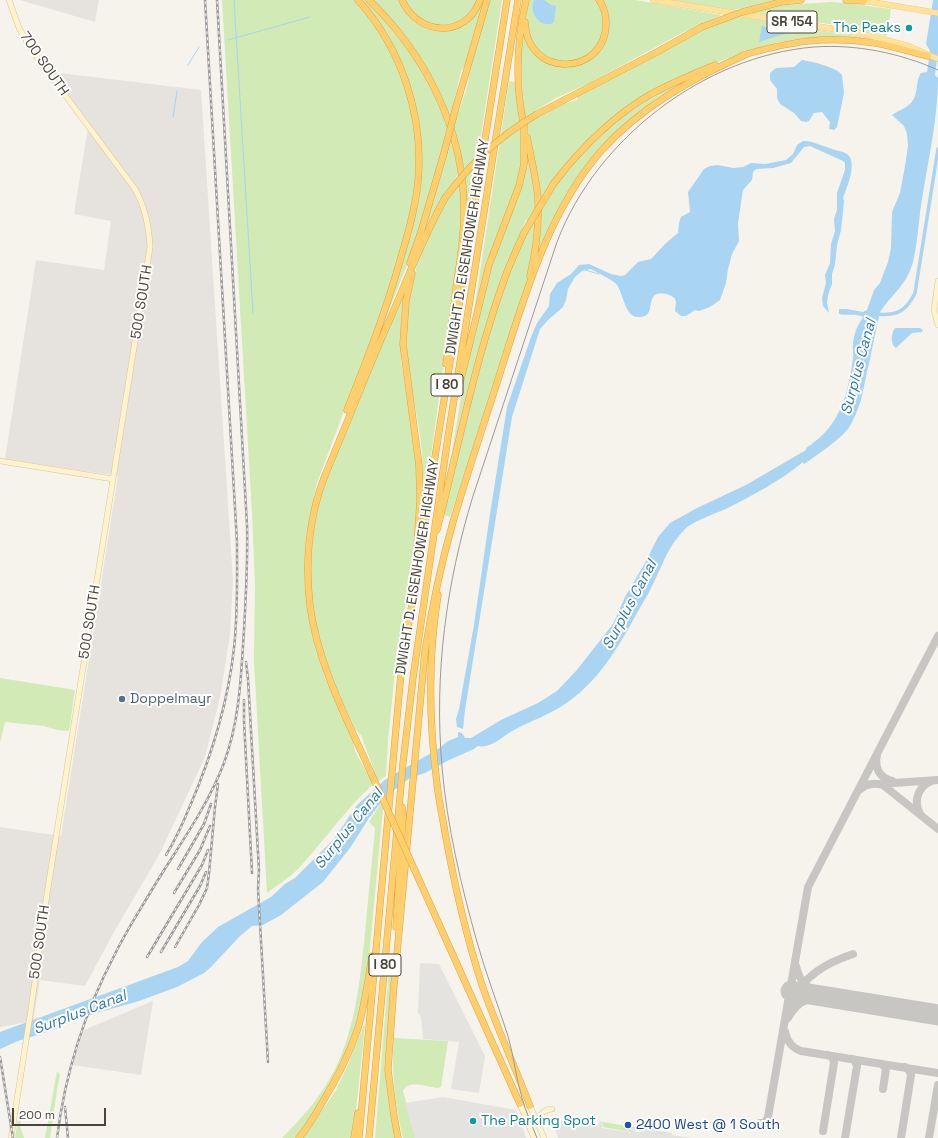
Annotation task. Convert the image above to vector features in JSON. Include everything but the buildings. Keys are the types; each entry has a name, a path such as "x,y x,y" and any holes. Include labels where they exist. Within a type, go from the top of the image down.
{"highway":[{"path":"316,506 317,492 321,480 393,286 413,213 418,174 419,148 417,127 411,97 404,75 384,34 358,0"},
{"path":"369,0 408,46 431,80 450,125 460,167 464,193 464,230 441,398 441,421"},
{"path":"402,0 405,8 422,24 431,27 443,28 453,26 465,20 474,12 480,0"},
{"path":"487,0 421,232 382,336 324,479 316,506 310,536 308,565 309,594 314,628 319,650 327,672 520,1104"},
{"name":"DWIGHT D. EISENHOWER HIGHWAY","path":"359,1138 401,673 507,0"},
{"name":"DWIGHT D. EISENHOWER HIGHWAY","path":"369,1137 403,763 413,678 428,566 518,0"},
{"path":"527,0 525,30 533,48 539,55 551,62 569,64 590,56 601,42 606,28 606,20 605,12 599,0"},
{"path":"521,309 531,270 536,237 538,199 519,90 521,32 527,0"},
{"path":"382,336 431,225 445,198 462,176 489,148 515,127 702,27 742,12 781,2 801,0"},
{"path":"846,0 864,1"},
{"path":"428,566 476,373 507,272 524,233 554,182 588,143 624,113 650,95 682,78 747,54 772,47 794,42 835,39 875,43 928,56"},
{"path":"530,1106 482,983 462,916 451,863 436,774 432,747 430,699 432,643 444,557 453,522 521,309 542,250 558,216 580,179 602,150 630,122 655,103 686,83 747,54"},
{"path":"448,437 489,265 519,186 524,164 524,123"},
{"path":"414,592 420,486 419,465 403,344 406,301 415,261"},
{"path":"399,1138 394,1116 388,1070 394,986 425,651 432,610 453,522"},
{"path":"394,986 403,814 401,791"},
{"path":"298,1138 306,1130 336,1080 358,1028 367,986 380,905"},
{"path":"354,1138 366,1060"}],"main road":[{"name":"SR 154","path":"653,0 859,33 903,44 928,56"},
{"path":"858,0 938,13"},
{"path":"928,56 937,59"}],"street":[{"name":"700 SOUTH","path":"9,0 14,16 25,39 87,124"},
{"name":"500 SOUTH","path":"11,1138 46,904 148,262 149,234 145,212 135,189 87,124"},
{"path":"938,281 934,310 938,325"},
{"path":"0,461 113,479"},
{"path":"520,1104 534,1138"},
{"path":"530,1106 544,1138"},
{"path":"538,1125 542,1113 546,1110 552,1109"}],"shaded area":[{"path":"20,0 99,0 95,22"},
{"path":"52,72 201,90 233,581 230,634 220,698 205,757 160,853 114,932 85,986 40,980 33,1021 0,1027 0,827 61,836 118,476 5,459 36,260 104,270 111,221 74,214 88,127"},
{"path":"420,963 439,964 485,1056 479,1093 451,1089 459,1042 423,1039 421,1017 418,1013"},
{"path":"153,1001 141,1075 72,1065 84,1030"},
{"name":"The Parking Spot","path":"443,1097 516,1110 526,1138 415,1138 405,1103"},
{"path":"572,1117 574,1122 590,1124 592,1121 595,1121 595,1125 598,1126 599,1121 603,1122 602,1128 628,1132 630,1134 632,1127 636,1127 636,1132 641,1132 642,1128 691,1138 558,1138 554,1123"}],"green space":[{"path":"222,0 356,0 367,13 390,49 411,103 417,140 416,185 411,213 383,307 317,483 306,536 305,585 309,617 316,649 325,678 353,740 355,751 373,784 353,804 298,869 267,893 254,661 255,585 252,513"},
{"path":"361,0 366,0 378,12 410,52 429,81 448,128 414,247 368,363 397,275 420,169 407,79"},
{"path":"371,0 400,0 405,10 416,23 429,28 437,29 456,28 481,3 483,3 466,63 461,71 450,120 433,80"},
{"path":"404,0 478,0 470,14 465,18 451,24 437,25 423,22 417,18"},
{"path":"489,0 502,0 464,245 466,210 453,128 468,84 469,71"},
{"path":"529,0 597,0 602,10 603,17 603,26 599,42 590,53 578,60 564,62 551,59 539,52 530,41 526,25"},
{"path":"602,0 635,0 722,15 682,33 589,83 556,98 525,117 522,74 523,31 529,47 544,61 563,67 576,65 605,41 608,33 609,18"},
{"path":"668,0 775,0 733,10"},
{"path":"831,2 891,9 887,36 842,26 749,12 786,5"},
{"path":"735,16 861,38 825,37 780,42 753,49 692,72 621,112 549,186 539,201 533,154 526,123 563,104 577,100 578,95 694,34"},
{"path":"686,80 657,98 630,120 565,198 549,228 538,255 536,255 539,210 565,172 583,152 616,121 649,98"},
{"path":"509,81 517,82 517,95 523,137 521,174 472,325"},
{"path":"451,135 459,173 438,204 425,228 424,227"},
{"path":"527,147 534,184 536,208 532,259 527,283 450,517 444,515 474,387 492,324 516,257 531,223 526,220 513,251 454,452 452,451 463,384 486,284 504,232 520,193 523,182"},
{"path":"460,183 462,212 460,243 423,505 422,452 407,354 406,336 409,300 412,283 423,248 440,212"},
{"path":"406,285 401,319 401,361 413,428 418,490 416,537 395,671 386,776 378,781 361,735 355,729 321,647 311,586 312,550 317,514 327,478"},
{"path":"0,678 75,690 69,731 57,730 44,726 5,722 0,743"},
{"path":"381,803 383,808 367,980 355,1027 347,1051 319,1106 295,1138 282,1138 305,1114 330,1079 348,1036 356,1002 365,933 375,828 369,822"},
{"path":"390,956 392,956 391,990 387,1042 397,1138 375,1138"},
{"path":"363,1026 365,1026 353,1138 303,1138 336,1090"},
{"path":"394,1038 448,1041 441,1087 409,1085 403,1091 416,1138 403,1138 394,1088"},
{"path":"57,1071 60,1075 50,1138 45,1138"},
{"path":"19,1113 22,1113 20,1126 24,1138 15,1138"},
{"path":"603,1122 632,1127 631,1132 603,1127"}],"water":[{"path":"534,0 544,0 551,5 556,6 554,22 551,24 544,24 537,19 532,6"},
{"name":"Surplus Canal","path":"933,0 938,0 938,53 935,75 938,78 936,111 915,253 906,278 880,312 861,400 848,429 821,452 804,464 803,462 776,482 726,509 688,526 669,550 649,593 614,652 606,664 586,687 562,706 512,731 493,743 478,746 425,773 410,778 385,797 369,818 350,848 323,882 281,915 263,925 252,926 240,936 204,973 177,987 139,1001 79,1018 53,1030 18,1041 0,1049 0,1032 178,967 188,961 202,942 218,927 271,897 285,884 295,878 334,839 357,805 386,779 438,749 448,741 458,737 458,732 462,733 465,738 471,738 501,720 538,703 557,691 576,671 613,624 625,597 658,537 670,523 697,508 746,485 806,450 806,448 818,440 827,430 840,409 845,397 851,372 854,336 863,317 858,315 839,314 839,309 863,312 867,310 874,290 880,283 888,262 891,248 892,212 900,193 908,146 907,134 904,126 892,115 911,103 915,96 919,76 921,73 927,72 930,51 926,44"},
{"path":"762,26 788,33 759,42"},
{"path":"802,60 830,67 840,72 842,75 844,93 837,127 834,130 829,129 830,122 822,112 814,113 809,121 801,121 794,113 780,104 777,98 777,89 770,80 770,73 776,68 794,67"},
{"path":"803,141 845,153 850,158 852,163 851,175 843,198 841,230 832,274 832,284 828,295 827,303 829,313 823,306 822,298 826,283 825,275 830,263 831,244 835,231 834,219 837,210 837,193 845,170 845,163 810,146 804,147 791,163 773,168 756,169 753,172 752,180 743,190 738,223 739,241 732,254 726,283 720,300 710,307 699,311 695,310 686,316 681,316 675,311 676,302 673,297 665,294 657,294 651,302 647,315 643,317 634,316 627,309 616,283 591,269 582,271 575,277 568,289 563,307 540,329 512,417 463,729 457,727 456,719 474,625 507,407 531,337 537,323 549,306 550,294 557,283 571,274 579,265 589,264 611,274 621,276 625,275 638,262 651,259 678,233 681,217 690,212 688,192 704,169 710,166 718,165 733,168 743,167 751,163 765,164 786,160 793,154 797,145"},
{"path":"895,328 920,328 923,330 922,332 912,333 896,348 893,344 892,338"}],"waterway":[{"path":"234,0 253,313"},
{"path":"228,40 310,17"},
{"path":"188,65 199,47"},
{"path":"173,117 177,91"},
{"name":"Surplus Canal","path":"875,314 895,313 904,309 915,293 938,149"},
{"path":"585,270 599,274"}],"taxiway":[{"path":"760,1123 765,1123 768,1117 808,887 938,636"},
{"path":"877,755 876,764 879,772 884,778 892,781"},
{"path":"879,784 938,780"},
{"path":"920,814 917,804 918,794 923,786 932,781"},
{"path":"858,791 869,784 883,785 938,829"},
{"path":"791,1003 802,985 816,972 825,966 853,954"},
{"path":"796,966 799,976 805,984 813,991 823,995"},
{"path":"788,1018 797,1006 808,999 820,997 835,998"},
{"path":"785,1032 790,1044 801,1051 938,1073"},
{"path":"823,1131 834,1063 833,1058 828,1055"},
{"path":"845,1138 857,1066 855,1061 852,1059"},
{"path":"882,1064 886,1069 883,1089"},
{"path":"901,1138 911,1075 909,1070 905,1067"},
{"path":"929,1138 938,1085"}],"runway":[{"path":"791,991 938,1015"}],"tram line":[{"path":"537,1138 522,1098 508,1036 471,921 460,877 444,789 440,732 440,698 444,630 449,596 464,529 473,496 557,242 575,204 598,169 626,137 659,109 695,85 733,67 773,54 814,47 830,46 862,48 893,54 938,70"}],"railway":[{"path":"166,855 179,831 198,787 212,748 228,689 236,622 237,542 205,0"},
{"path":"57,1138 65,1090 71,1067 94,998 128,929 209,796 224,763 237,714 241,681 245,617 247,525 217,0"},
{"path":"246,662 259,870 258,889 268,1062"},
{"path":"244,700 252,873"},
{"path":"175,947 207,888 218,784"},
{"path":"178,869 204,824 211,804"},
{"path":"174,893 200,850 210,826"},
{"path":"147,957 202,865 208,850"},
{"path":"161,952 200,886 206,872"},
{"path":"0,1057 13,1138"},
{"path":"65,1107 68,1138"}],"place":[{"name":"The Peaks","path":"909,28"},
{"name":"Doppelmayr","path":"122,699"},
{"name":"The Parking Spot","path":"473,1121"},
{"name":"2400 West @ 1 South","path":"628,1125"}]}
